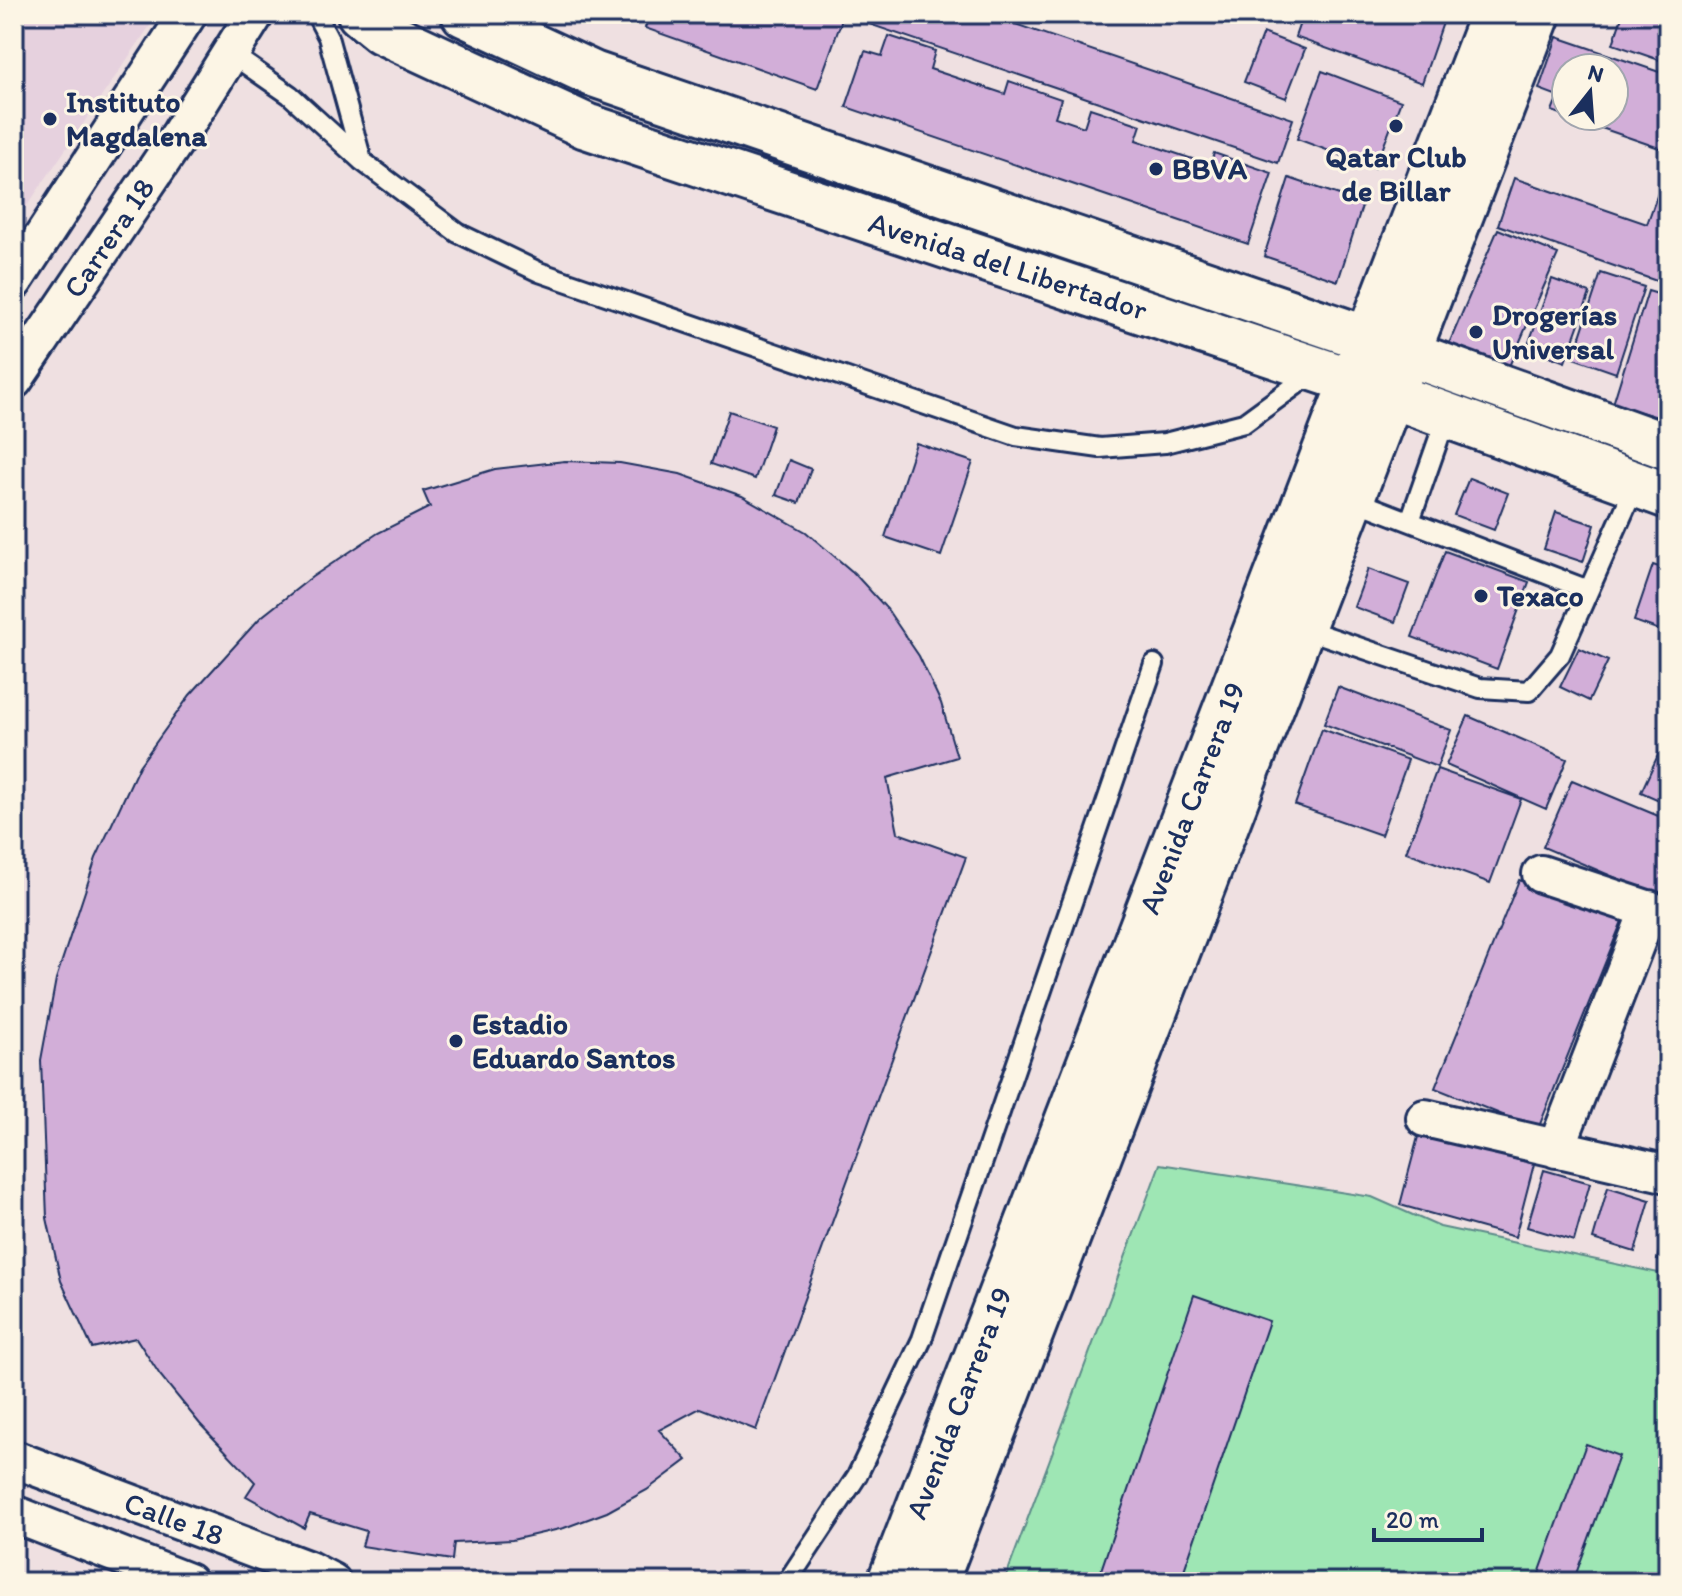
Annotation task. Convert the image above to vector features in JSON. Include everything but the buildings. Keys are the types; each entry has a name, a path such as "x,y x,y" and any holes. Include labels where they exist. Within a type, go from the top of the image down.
{"main road":[{"name":"Avenida del Libertador","path":"360,14 381,31 586,126 1353,382 1652,490"},
{"name":"Avenida del Libertador","path":"464,14 593,74 1387,346 1668,447"},
{"name":"Avenida Carrera 19","path":"1387,346 1493,14"},
{"name":"Avenida Carrera 19","path":"890,1582 1353,382 1387,346 1538,14"},
{"name":"Avenida Carrera 19","path":"935,1582 1351,499 1353,382"}],"street":[{"name":"Carrera 18","path":"14,281 188,14"},
{"name":"Carrera 18","path":"14,380 180,134 255,14"},
{"path":"1541,874 1659,913 1556,1149"},
{"path":"1425,1118 1668,1174"},
{"name":"Calle 18","path":"14,1459 309,1570 332,1582"},
{"name":"Calle 18","path":"14,1514 188,1582"}],"lane":[{"path":"316,14 328,37 362,161"},
{"path":"230,53 290,95 362,161 458,233 539,272 1016,436 1100,448 1165,443 1244,423 1353,382"},
{"path":"1410,521 1447,415"},
{"path":"1302,628 1480,688 1529,691 1560,655 1588,590 1652,490"},
{"path":"1351,499 1588,590"},
{"path":"787,1582 857,1476 922,1339 1154,664"}],"shaded area":[{"name":"Instituto Magdalena","path":"14,14 158,14 14,225"}],"green space":[{"path":"1160,1164 1372,1197 1440,1227 1668,1275 1668,1582 1004,1582"}],"place":[{"name":"Instituto Magdalena","path":"50,119"},
{"name":"Qatar Club de Billar","path":"1396,126"},
{"name":"BBVA","path":"1156,169"},
{"name":"Drogerías Universal","path":"1476,332"},
{"name":"Texaco","path":"1481,596"},
{"name":"Estadio Eduardo Santos","path":"456,1041"}]}
